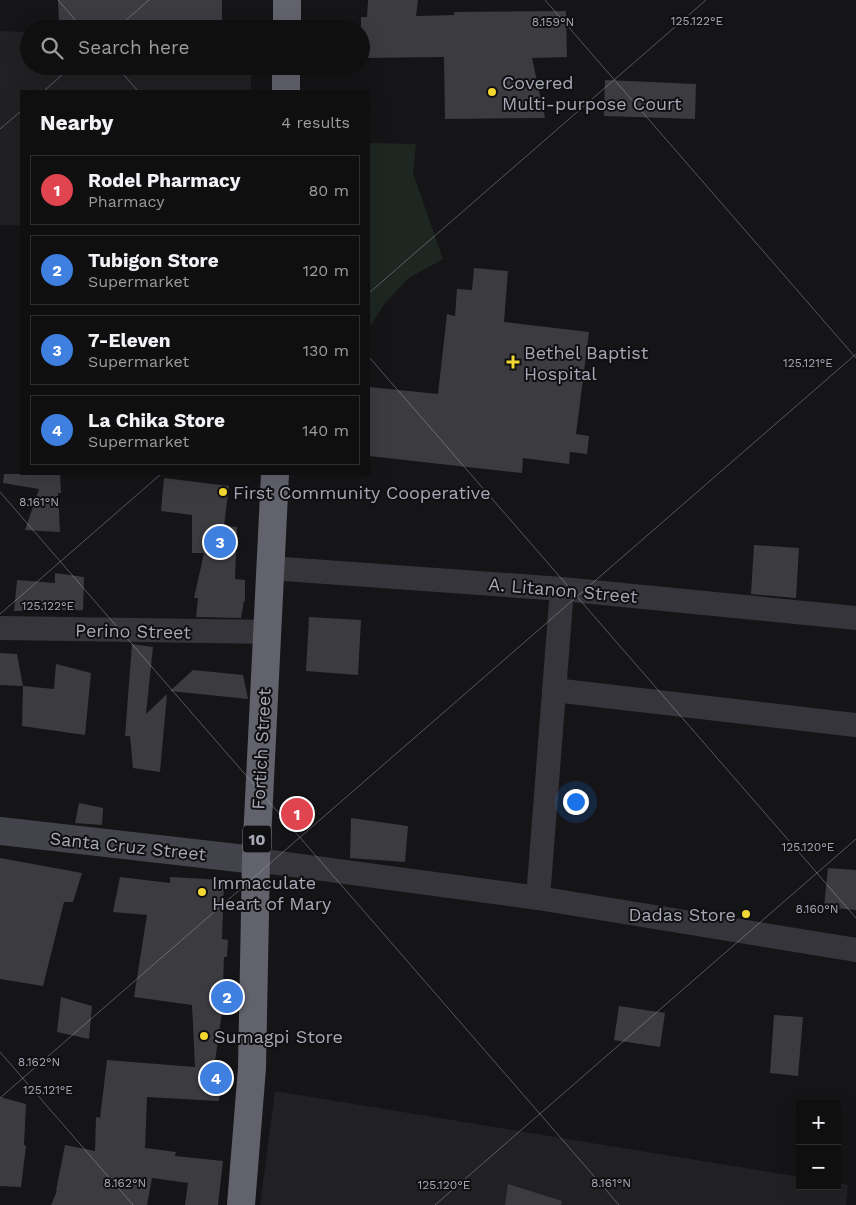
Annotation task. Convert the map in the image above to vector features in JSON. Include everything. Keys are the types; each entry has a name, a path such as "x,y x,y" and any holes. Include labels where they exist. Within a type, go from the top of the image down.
{"highway":[{"path":"287,20 288,0"},
{"path":"286,75 286,90"},
{"name":"Fortich Street","path":"241,1205 252,1068 256,860 275,475"}],"street":[{"name":"A. Litanon Street","path":"270,568 562,589 856,618"},
{"path":"538,898 562,589"},
{"name":"Perino Street","path":"0,628 267,632"},
{"path":"554,690 856,725"},
{"name":"Santa Cruz Street","path":"0,831 256,860"},
{"path":"256,860 538,898 856,950"}],"shaded area":[{"path":"0,31 20,32 20,75 251,75 251,90 20,90 20,225 0,225"},
{"path":"370,143 416,144 413,173 443,259 409,278 385,303 370,326"},
{"path":"275,1091 796,1176 796,1190 841,1190 841,1184 848,1185 846,1205 260,1205"}],"building":[{"path":"58,0 222,0 222,20 59,20"},
{"path":"368,0 418,0 416,16 454,15 454,12 566,11 567,57 532,58 545,118 445,119 444,57 370,58 370,20 361,20 361,17 367,17"},
{"path":"605,80 696,84 695,119 604,116"},
{"path":"474,268 508,271 504,322 589,332 576,434 589,436 587,454 570,452 569,464 523,458 522,473 370,456 370,387 438,394 447,314 455,316 457,289 472,290"},
{"path":"4,474 60,475 61,493 58,493 60,532 25,530 39,489 3,483"},
{"path":"164,478 229,486 224,526 237,527 235,579 245,580 245,601 241,618 196,617 198,598 194,598 204,553 192,553 192,515 161,511"},
{"path":"754,545 799,548 796,598 751,594"},
{"path":"55,573 84,577 83,610 14,611 17,580 55,583"},
{"path":"309,617 361,620 358,675 306,671"},
{"path":"132,644 153,647 146,714 167,694 160,772 133,768 130,736 125,736"},
{"path":"0,653 17,654 23,686 0,685"},
{"path":"56,664 91,673 85,735 22,726 23,686 54,689"},
{"path":"193,670 243,675 248,699 170,691"},
{"path":"79,803 103,808 102,825 75,823"},
{"path":"351,818 408,826 405,862 350,858"},
{"path":"0,858 82,873 73,902 64,902 43,986 0,979"},
{"path":"828,868 856,870 856,910 824,907"},
{"path":"120,877 170,883 170,877 224,880 222,939 228,940 227,957 224,957 222,1012 214,1068 222,1069 219,1101 147,1097 145,1148 176,1152 175,1156 223,1161 218,1205 185,1205 188,1183 152,1178 147,1205 51,1205 57,1191 65,1145 95,1151 96,1117 100,1118 107,1060 195,1067 192,1005 134,997 147,915 113,912"},
{"path":"61,997 92,1006 89,1039 57,1032"},
{"path":"619,1006 665,1013 660,1047 614,1040"},
{"path":"774,1015 803,1017 798,1076 770,1073"},
{"path":"0,1097 26,1104 24,1145 26,1146 21,1187 0,1186"},
{"path":"508,1184 562,1201 561,1205 505,1205"}],"place":[{"name":"Covered Multi-purpose Court","path":"492,92"},
{"name":"Bethel Baptist Hospital","path":"513,362"},
{"name":"First Community Cooperative","path":"223,492"},
{"name":"7-Eleven","path":"220,542"},
{"name":"Rodel Pharmacy","path":"297,814"},
{"name":"Immaculate Heart of Mary","path":"202,892"},
{"name":"Dadas Store","path":"746,914"},
{"name":"Tubigon Store","path":"227,997"},
{"name":"Sumagpi Store","path":"204,1036"},
{"name":"La Chika Store","path":"216,1078"}]}
